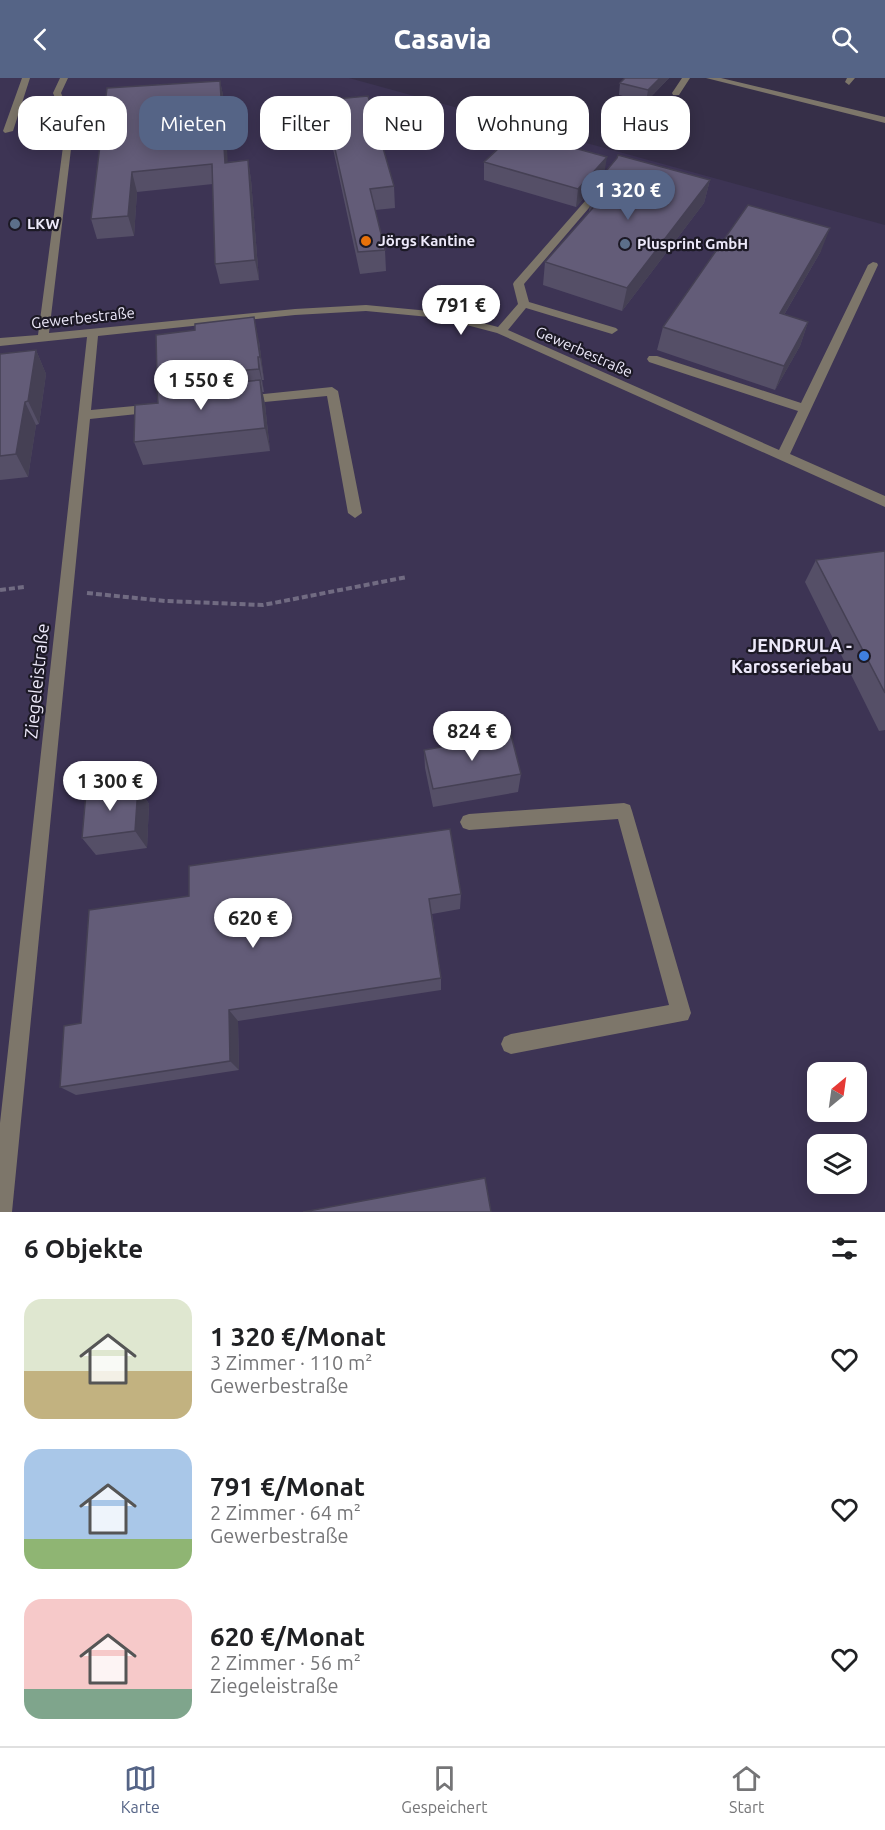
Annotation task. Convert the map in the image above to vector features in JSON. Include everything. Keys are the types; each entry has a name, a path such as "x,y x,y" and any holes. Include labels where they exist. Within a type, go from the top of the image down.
{"street":[{"path":"8,131 26,78"},
{"path":"43,337 70,124 57,93 64,78"},
{"path":"676,93 687,78"},
{"path":"710,78 885,119"},
{"path":"524,304 518,284 609,178"},
{"path":"782,457 873,265"},
{"path":"524,304 612,330"},
{"path":"501,332 524,304"},
{"name":"Gewerbestraße","path":"0,342 284,313 366,308 440,315 501,332 885,503"},
{"name":"Ziegeleistraße","path":"1,1212 93,332"},
{"path":"653,359 805,409"},
{"path":"226,402 332,391 355,513"},
{"path":"84,415 167,407"},
{"path":"469,822 624,811 681,1013 511,1044"}],"path":[{"path":"66,591 165,601 263,605 407,577"},
{"path":"0,590 24,587"}],"shaded area":[{"path":"0,78 349,78 415,96 363,96 363,150 444,150 444,104 456,107 456,150 589,150 589,144 601,147 601,150 612,150 885,225 885,1212 0,1212"}],"building":[{"path":"625,78 660,78 648,90 620,83"},
{"path":"220,81 221,96 139,96 139,150 224,150 225,163 248,160 255,260 215,264 212,164 132,172 128,216 91,219 99,150 127,150 127,96 106,96 107,88"},
{"path":"363,96 363,150 384,150 394,186 370,189 385,250 358,252 335,150 351,150 351,98"},
{"path":"497,150 582,150 607,157 578,189 484,162"},
{"name":"Plusprint GmbH","path":"618,155 710,180 627,288 545,262 607,192 592,188"},
{"path":"748,205 830,228 780,313 808,322 784,366 663,327"},
{"path":"254,317 260,357 258,357 259,369 157,378 156,335 195,330 195,324"},
{"path":"36,350 16,454 0,456 0,354"},
{"path":"260,380 265,428 134,442 135,405 158,403 157,390"},
{"path":"885,551 885,693 816,560"},
{"path":"511,735 521,774 433,789 424,750"},
{"path":"138,787 135,831 82,838 86,793"},
{"path":"450,829 461,894 429,899 441,978 229,1010 230,1061 60,1087 64,1026 81,1023 89,910 189,896 189,866"},
{"path":"485,1178 491,1212 303,1212"}],"place":[{"name":"LKW","path":"15,224"},
{"name":"Jörgs Kantine","path":"366,241"},
{"name":"Plusprint GmbH","path":"625,244"},
{"name":"JENDRULA - Karosseriebau","path":"864,656"}]}
